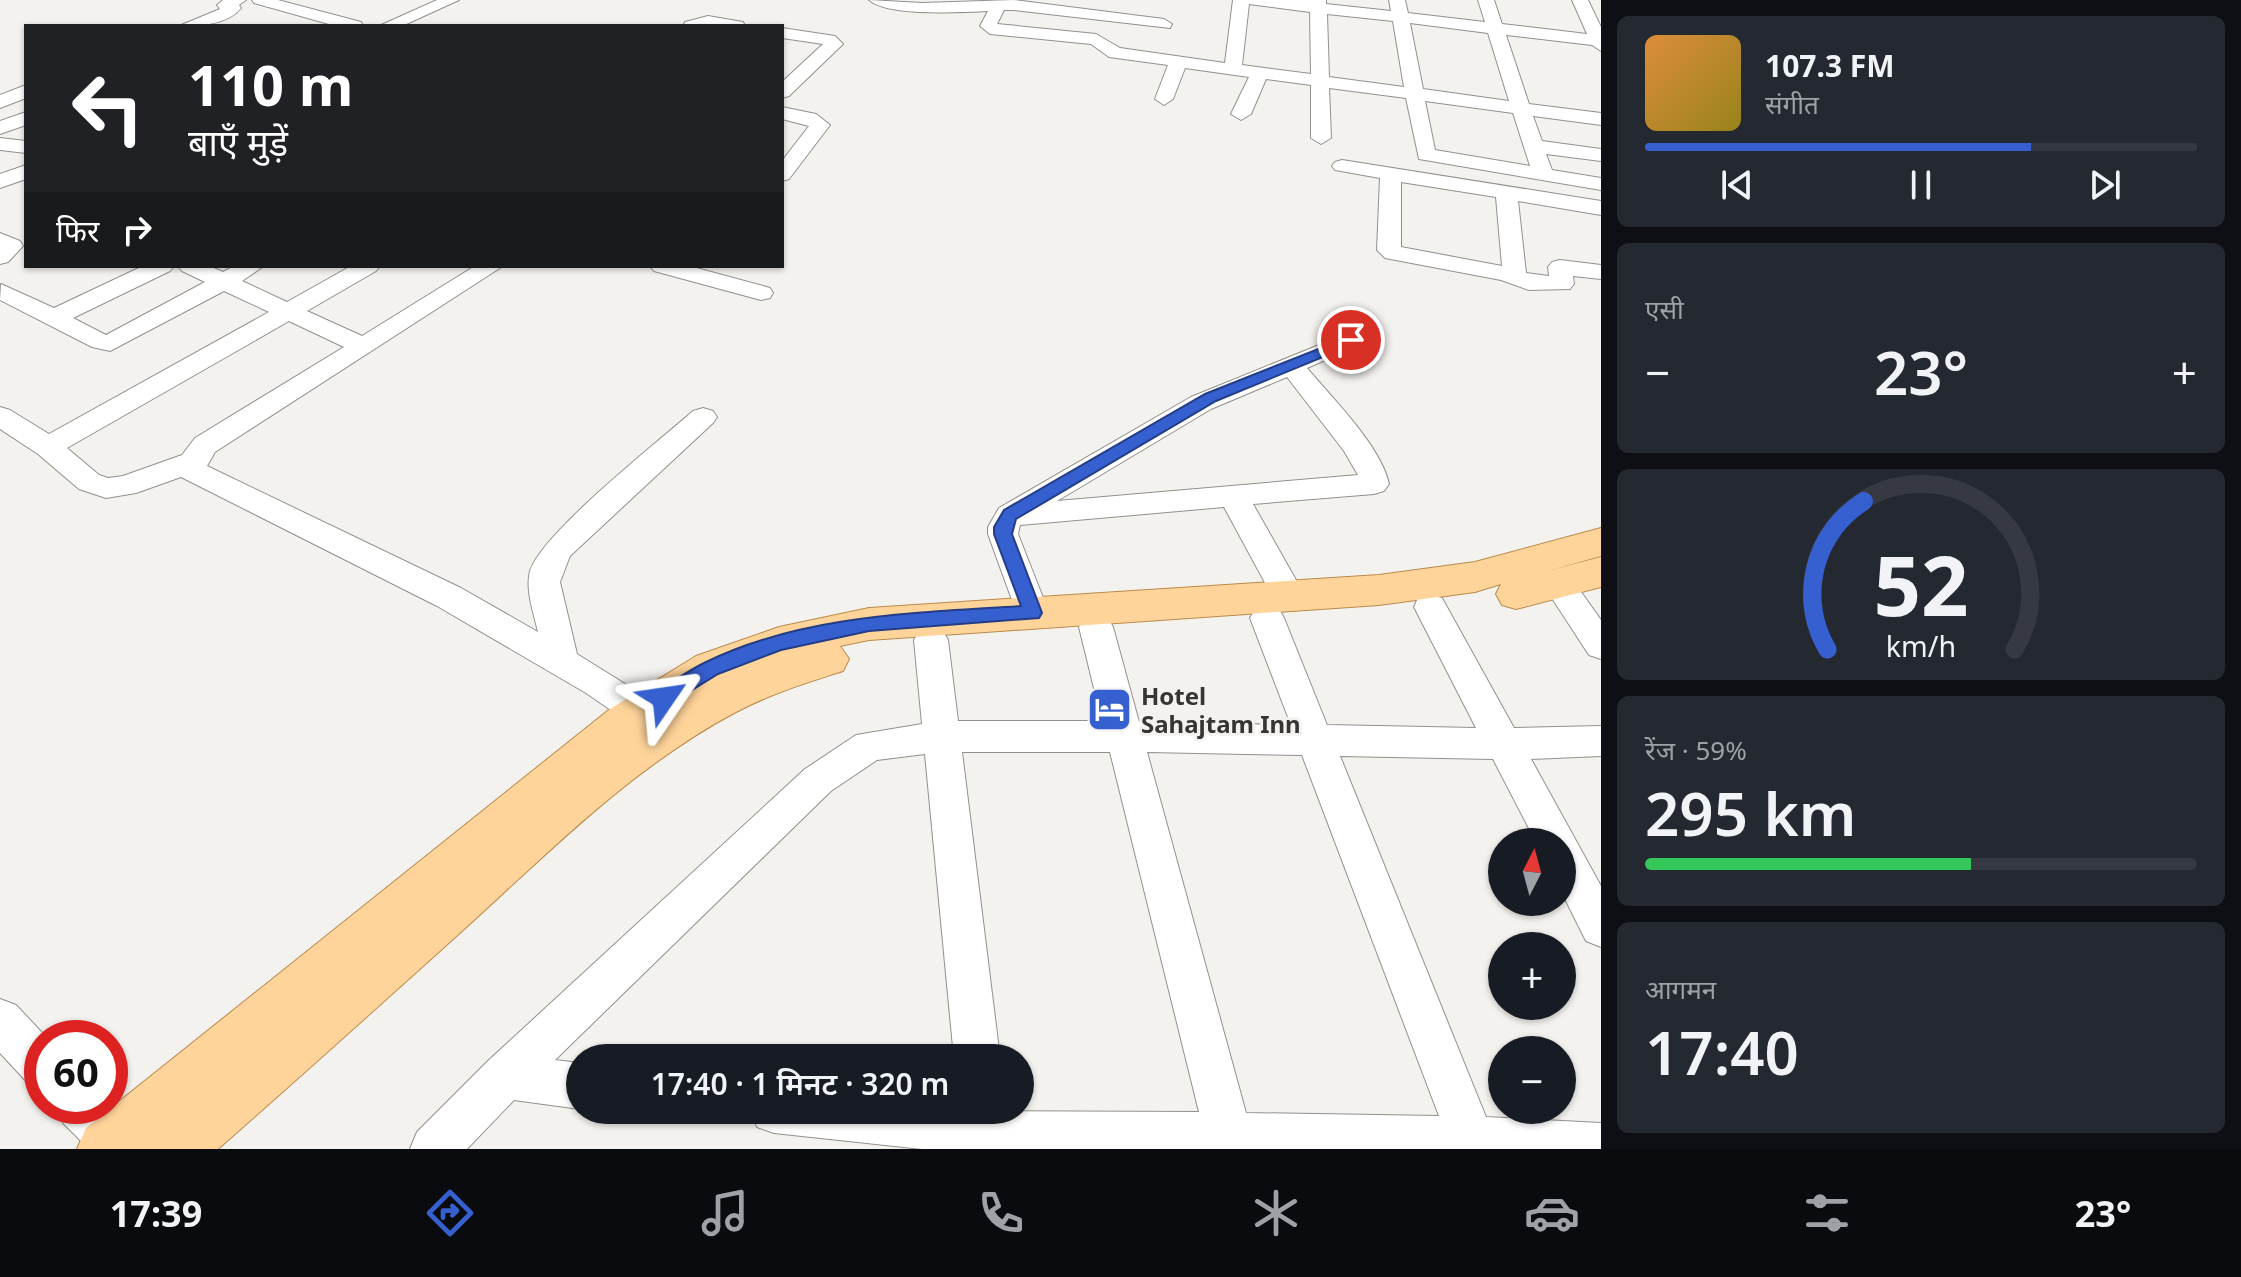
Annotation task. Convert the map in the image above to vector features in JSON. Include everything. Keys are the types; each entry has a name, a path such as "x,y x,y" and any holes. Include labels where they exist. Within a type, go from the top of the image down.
{"main road":[{"path":"173,1149 606,773 708,704 792,667 891,645 1278,607 1475,577 1601,542"},
{"path":"111,1146 641,712 711,668 779,643 869,624 1032,613 1430,607 1506,596 1579,578"}],"street":[{"path":"192,24 231,10 233,8 225,5 238,0"},
{"path":"260,0 348,24"},
{"path":"881,0 934,4 999,2 1165,18 1157,59"},
{"path":"1233,69 1241,0"},
{"path":"1253,0 1399,9 1495,28 1600,42"},
{"path":"1486,0 1543,175"},
{"path":"1580,0 1600,42"},
{"path":"392,24 446,1"},
{"path":"999,2 988,26 992,29 1096,39 1103,41 1111,52 1157,59 1601,119"},
{"path":"1318,4 1321,138"},
{"path":"1399,9 1426,155 1601,184"},
{"path":"698,24 708,21 725,24"},
{"path":"784,33 829,40 834,44 784,90"},
{"path":"1164,99 1178,62"},
{"path":"1241,114 1260,73"},
{"path":"0,102 24,92"},
{"path":"784,113 809,118 820,125 784,173"},
{"path":"0,128 24,119"},
{"path":"0,144 24,147"},
{"path":"1533,146 1601,155"},
{"path":"1342,166 1601,208"},
{"path":"0,182 24,172"},
{"path":"1391,174 1391,251 1515,277 1529,283 1556,286 1562,284 1560,267 1601,272"},
{"path":"1506,192 1515,277"},
{"path":"0,240 12,246 0,257"},
{"path":"56,317 158,268"},
{"path":"194,268 363,346"},
{"path":"1,291 101,342 110,343 248,268"},
{"path":"48,447 364,268"},
{"path":"0,416 48,447 89,482 106,488 126,486 192,462 205,445 488,268"},
{"path":"669,268 761,293"},
{"path":"1032,613 1003,534 1003,527 1010,515 1201,403 1351,340"},
{"path":"1010,515 1369,486 1376,481 1362,455 1291,365"},
{"path":"561,661 544,582 547,568 559,548 703,417"},
{"path":"192,462 192,471 198,475 449,597 561,661 641,712"},
{"path":"1234,497 1278,607 1314,740 1472,1140"},
{"path":"1579,578 1601,644"},
{"path":"1430,607 1548,828"},
{"path":"1096,627 1122,737 1228,1135"},
{"path":"931,640 975,1044"},
{"path":"434,1149 505,1076 818,780 869,746 941,737 1503,744 1601,741"},
{"path":"1576,880 1601,927"},
{"path":"0,1021 24,1046"},
{"path":"505,1076 566,1084"},
{"path":"94,1124 111,1146"},
{"path":"1034,1124 1228,1135 1472,1140 1601,1147"}],"place":[{"name":"Hotel Sahajtam Inn","path":"1110,709"}],"route":[{"path":"664,698 711,668 779,643 869,624 1032,613 1003,534 1003,527 1010,515 1211,398 1351,340"}]}
